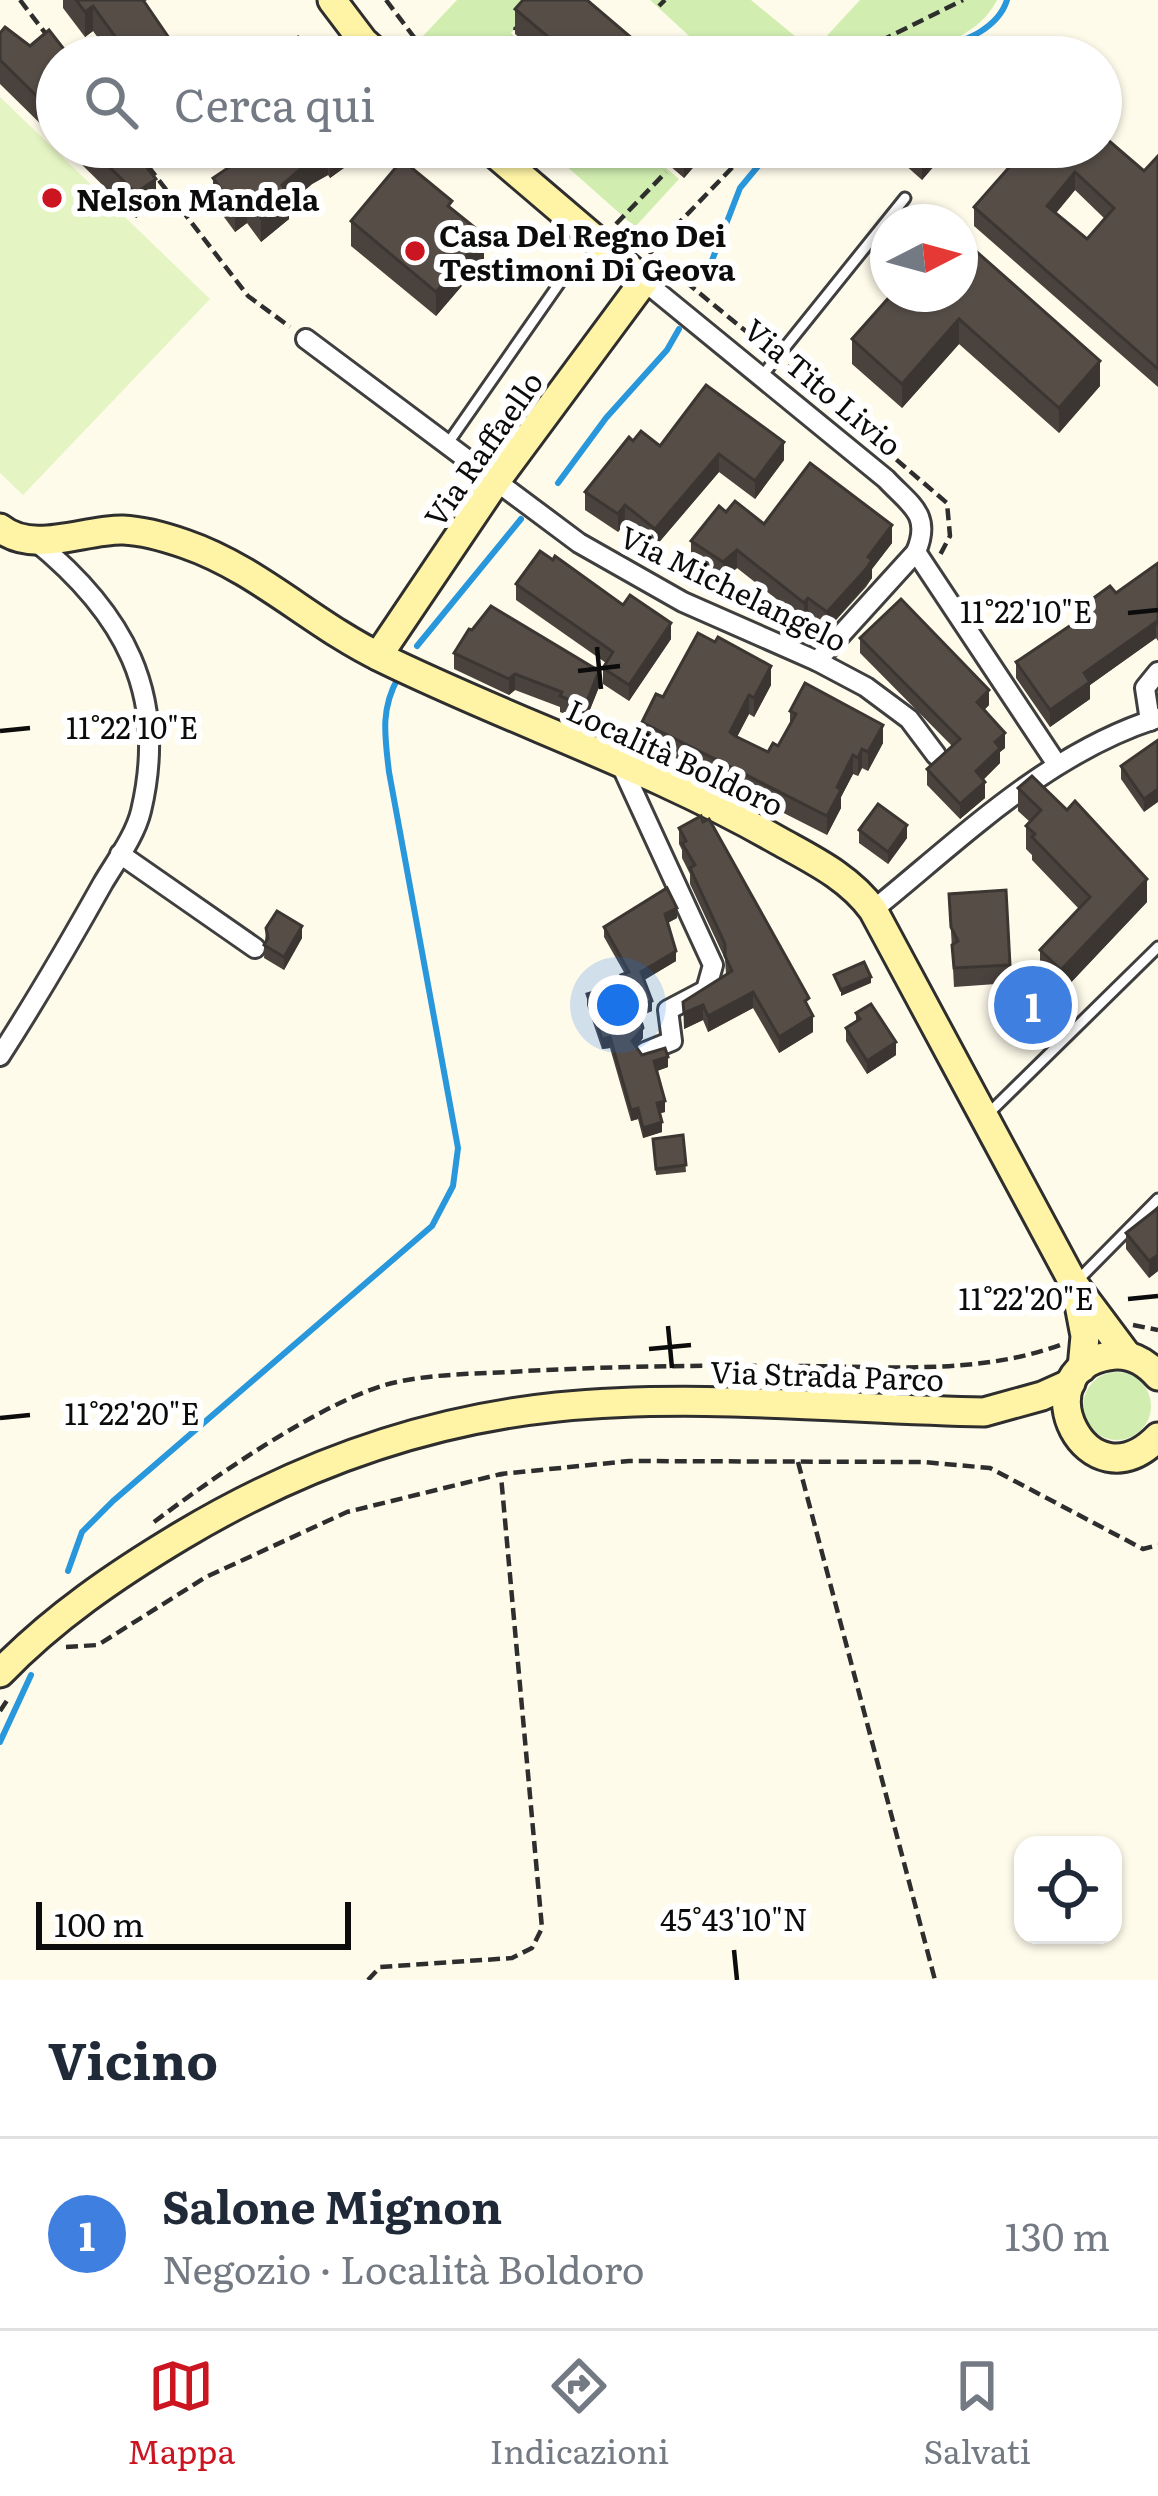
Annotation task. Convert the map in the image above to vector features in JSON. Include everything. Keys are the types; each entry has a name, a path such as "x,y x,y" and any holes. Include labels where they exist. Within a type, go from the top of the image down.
{"street":[{"path":"332,0 359,36"},
{"name":"Via Tito Livio","path":"512,168 886,479 921,517 924,533 916,552"},
{"name":"Via Raffaello","path":"387,660 496,481 638,276"},
{"name":"Via Michelangelo","path":"306,338 580,543 683,602 866,687 909,719 936,755"},
{"path":"0,528 13,538 34,540 105,606 134,654 145,701 150,758 140,815 0,1056"},
{"name":"Località Boldoro","path":"34,540 121,530 190,545 246,572 387,660 724,809 841,877 873,910 1074,1284 1146,1362"},
{"path":"817,661 916,552 1056,763"},
{"path":"873,910 1056,763 1106,736 1154,719 1145,688 1158,672"},
{"path":"621,764 713,965 706,990 668,1010 672,1041 645,1052"},
{"path":"120,854 255,948"},
{"name":"Località Boldoro","path":"1074,1284 1085,1336 1066,1415 1081,1443 1113,1458 1154,1453"},
{"name":"Via Strada Parco","path":"0,1672 102,1586 209,1519 286,1480 394,1439 500,1415 603,1404 984,1412 1042,1396 1077,1376 1095,1359 1146,1362"}],"lane":[{"path":"761,377 905,198"},
{"path":"446,446 563,278"},
{"path":"983,1119 1158,947"},
{"path":"1074,1284 1158,1198"}],"path":[{"path":"20,0 48,36"},
{"path":"386,0 413,36"},
{"path":"890,36 963,0"},
{"path":"514,36 526,15"},
{"path":"150,168 248,296 306,338"},
{"path":"638,276 733,168"},
{"path":"616,224 666,172"},
{"path":"98,1645 206,1577 347,1512 501,1474 629,1461 923,1462 990,1468 1143,1549 1158,1545"},
{"path":"798,1462 935,1980"},
{"path":"368,1980 380,1967 512,1958 532,1948 542,1928 501,1474"},
{"path":"0,1711 5,1701"}],"green space":[{"path":"457,0 539,0 511,33 514,36 423,36"},
{"path":"650,0 751,0 795,36 689,36"},
{"path":"860,0 997,0 976,25 958,36 827,36"},
{"name":"Nelson Mandela","path":"0,97 36,132 36,168 74,168 210,299 23,495 0,473"},
{"path":"569,168 666,168 679,179 635,227"},
{"path":"1117,1372 1141,1382 1151,1406 1141,1430 1117,1440 1093,1430 1083,1406 1093,1382"}],"building":[{"path":"76,0 143,0 168,36 115,36 93,6 85,12"},
{"path":"523,0 587,0 629,36 547,36 515,9"},
{"path":"5,27 30,46 36,41 36,95 0,60 0,33"},
{"path":"1122,152 1144,171 1158,156 1158,369 978,211 977,204 1008,168 1122,168","holes":["1075,172 1114,208 1087,239 1047,206"]},
{"path":"110,168 147,168 156,179 136,193"},
{"path":"228,168 302,168 282,185 289,195 261,218 247,198 235,207 213,178"},
{"name":"Casa Del Regno Dei Testimoni Di Geova","path":"395,168 412,168 484,235 436,292 351,221"},
{"path":"978,253 1100,361 1059,408 959,319 902,384 852,339 876,312 978,312"},
{"path":"706,385 784,442 755,481 719,454 655,529 625,505 618,514 585,492 629,437 633,441 641,431 660,446"},
{"path":"810,463 892,525 868,557 872,560 866,569 827,612 808,598 804,603 737,550 723,562 691,541 719,506 726,512 735,501 764,524"},
{"path":"540,551 553,560 555,556 623,605 630,595 671,623 629,685 603,668 613,652 516,584"},
{"path":"1158,563 1158,624 1084,673 1090,682 1050,710 1016,662 1083,617 1077,610 1110,586 1116,593"},
{"path":"901,599 989,690 977,702 1005,733 995,742 1000,748 976,771 985,782 960,804 927,769 960,739 860,638"},
{"path":"491,606 599,671 585,706 560,696 562,692 515,674 509,679 454,653"},
{"path":"698,633 715,642 718,637 771,666 754,698 749,695 730,732 735,736 768,752 773,743 778,746 796,714 790,711 805,683 883,725 868,752 862,749 858,758 853,755 827,816 642,722 656,694 663,697"},
{"path":"1158,740 1158,789 1144,799 1121,766"},
{"path":"1032,776 1067,810 1075,801 1147,879 1061,970 1040,950 1090,897 1026,826 1041,810 1018,788"},
{"path":"878,804 907,825 888,852 859,830"},
{"path":"701,816 703,822 709,819 809,998 805,1001 813,1016 779,1037 753,992 708,1016 703,1005 684,1013 683,1002 732,971 679,828"},
{"path":"667,888 677,908 665,914 676,951 641,972 652,1001 637,1007 643,1028 632,1041 642,1055 665,1048 668,1057 654,1061 665,1101 657,1103 662,1122 643,1128 638,1108 631,1110 610,1037 602,1039 587,994 624,983 621,975 629,972 604,927"},
{"path":"1006,890 1010,965 954,968 952,945 958,941 951,927 949,894"},
{"path":"277,911 302,926 284,957 264,945 266,928"},
{"path":"864,962 871,977 841,990 834,975"},
{"path":"871,1004 896,1042 867,1061 846,1028 860,1019 856,1013"},
{"path":"683,1135 686,1165 656,1169 653,1139"},
{"path":"1158,1208 1158,1255 1149,1261 1126,1233"}],"waterway":[{"path":"970,36 993,22 1007,0"},
{"path":"706,276 740,188 757,168"},
{"path":"558,483 679,329"},
{"path":"417,646 521,519"},
{"path":"68,1571 82,1532 432,1226 453,1186 458,1148 385,735 386,713 398,678"},
{"path":"0,1742 31,1675"}],"place":[{"name":"Nelson Mandela","path":"52,198"},
{"name":"Casa Del Regno Dei Testimoni Di Geova","path":"415,251"},
{"name":"Salone Mignon","path":"1033,1005"}]}
